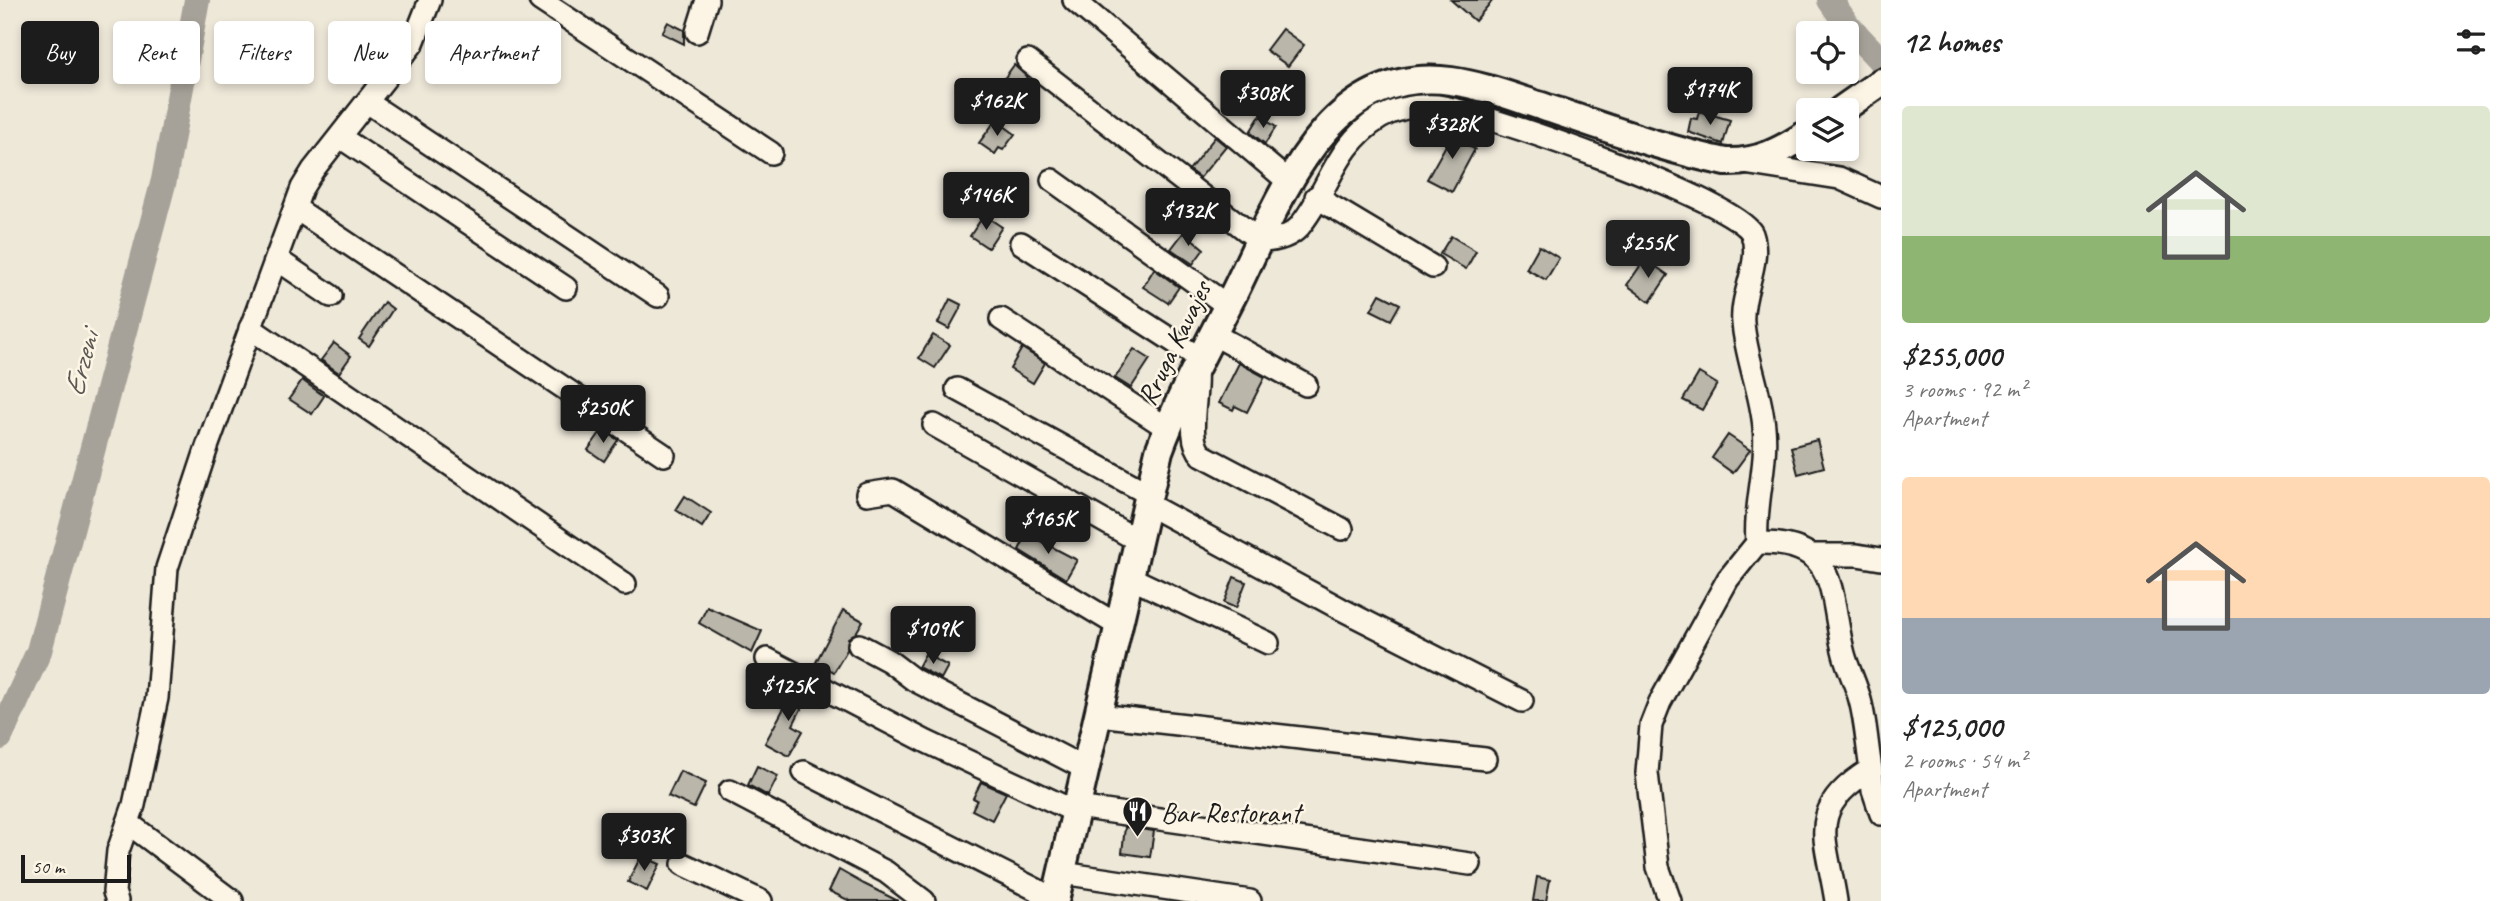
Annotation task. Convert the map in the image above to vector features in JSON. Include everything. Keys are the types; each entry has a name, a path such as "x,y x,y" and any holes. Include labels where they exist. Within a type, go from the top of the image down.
{"main road":[{"name":"Rruga Kavajes","path":"1055,900 1146,498 1167,428 1289,182 1318,138 1347,109 1379,90 1427,80 1478,86 1701,157 1742,163 1757,160 1796,141"},
{"path":"1858,98 1881,82"}],"street":[{"path":"117,901 115,872 157,698 167,568 250,328 278,260 295,208 313,170 413,43 430,0"},
{"path":"540,0 771,153"},
{"path":"697,32 707,0"},
{"path":"1074,0 1289,182"},
{"path":"1028,61 1260,241 1273,241 1293,231 1337,161 1363,130 1397,110 1437,106 1548,140 1663,182 1715,204 1744,222 1752,233 1754,251 1742,322 1764,428 1756,513 1757,543 1728,579 1660,702 1651,725 1647,773 1658,867 1670,901"},
{"path":"367,102 657,296"},
{"path":"340,137 566,288"},
{"path":"1742,163 1839,178 1881,197"},
{"path":"1052,180 1228,306"},
{"path":"1316,197 1433,267"},
{"path":"295,208 664,455"},
{"path":"1021,243 1198,364 1195,449 1342,529"},
{"path":"278,260 331,296"},
{"path":"1001,319 1167,428"},
{"path":"250,328 625,584"},
{"path":"1213,334 1306,386"},
{"path":"957,389 1329,603 1522,701"},
{"path":"934,425 1137,540"},
{"path":"867,494 893,490 1119,626"},
{"path":"1757,543 1782,542 1811,555 1857,555 1881,559"},
{"path":"1811,555 1835,594 1844,653 1861,705 1878,778 1873,790 1881,814"},
{"path":"1129,577 1268,643"},
{"path":"859,645 889,661 914,680 1086,769"},
{"path":"767,659 927,742 1076,809 1470,864"},
{"path":"1861,705 1881,717"},
{"path":"1098,715 1485,759"},
{"path":"804,772 1055,900"},
{"path":"1836,901 1825,839 1825,818 1839,792 1878,778"},
{"path":"730,791 886,872 925,901"},
{"path":"128,823 232,901"},
{"path":"683,864 761,901"},
{"path":"1062,873 1251,901"}],"building":[{"path":"1451,0 1493,0 1475,21"},
{"path":"668,22 684,30 684,44 662,33"},
{"path":"1282,29 1304,45 1288,66 1266,50"},
{"path":"1014,65 1027,77 1015,93 1001,83"},
{"path":"1699,111 1730,120 1723,144 1688,132 1691,118 1697,119"},
{"path":"1260,116 1276,127 1265,144 1250,132"},
{"path":"996,120 1015,134 1003,150 999,148 995,154 979,143"},
{"path":"1455,129 1474,139 1470,147 1475,149 1452,192 1427,179"},
{"path":"1215,137 1226,146 1200,178 1189,170"},
{"path":"984,215 1002,227 988,248 970,236"},
{"path":"1184,232 1204,249 1193,264 1171,249"},
{"path":"1451,236 1476,251 1466,269 1440,254"},
{"path":"1539,246 1559,258 1546,280 1526,269"},
{"path":"1645,259 1668,275 1650,302 1627,285"},
{"path":"1154,269 1179,287 1168,303 1143,287"},
{"path":"1380,294 1400,304 1391,320 1371,310"},
{"path":"950,299 962,305 949,329 938,323"},
{"path":"384,302 393,309 369,346 359,339"},
{"path":"933,335 950,345 935,368 919,358"},
{"path":"334,343 351,356 339,373 321,360"},
{"path":"1022,348 1045,363 1033,383 1010,369"},
{"path":"1134,349 1150,359 1131,388 1115,378"},
{"path":"1239,363 1265,377 1247,412 1235,406 1233,410 1219,403"},
{"path":"1699,373 1717,384 1702,410 1683,400"},
{"path":"302,380 324,396 312,414 289,399"},
{"path":"602,430 618,440 604,461 588,450"},
{"path":"1728,435 1750,450 1733,473 1712,458"},
{"path":"1817,440 1824,467 1798,474 1791,447"},
{"path":"685,496 711,513 702,527 676,510"},
{"path":"1027,534 1077,560 1066,579 1019,550"},
{"path":"1234,577 1246,582 1236,608 1224,603"},
{"path":"707,607 762,631 752,653 699,623"},
{"path":"843,610 863,621 856,633 848,638 847,650 834,672 816,662"},
{"path":"925,654 948,666 941,679 918,667"},
{"path":"790,686 808,695 793,725 803,731 789,756 765,743 784,708 780,706"},
{"path":"757,766 778,776 768,796 748,785"},
{"path":"680,771 706,783 694,808 668,796"},
{"path":"981,782 1006,793 992,820 972,810 977,800 973,798"},
{"name":"Bar Restorant","path":"1125,827 1154,831 1150,857 1122,853"},
{"path":"641,856 660,864 647,891 628,882"},
{"path":"839,870 898,901 850,901 829,891"},
{"path":"1537,877 1550,880 1546,901 1533,901"}],"waterway":[{"name":"Erzeni","path":"0,737 39,651 164,180 197,0"},
{"path":"1830,0 1848,26 1881,61"}],"place":[{"name":"Bar Restorant","path":"1138,839"}]}
